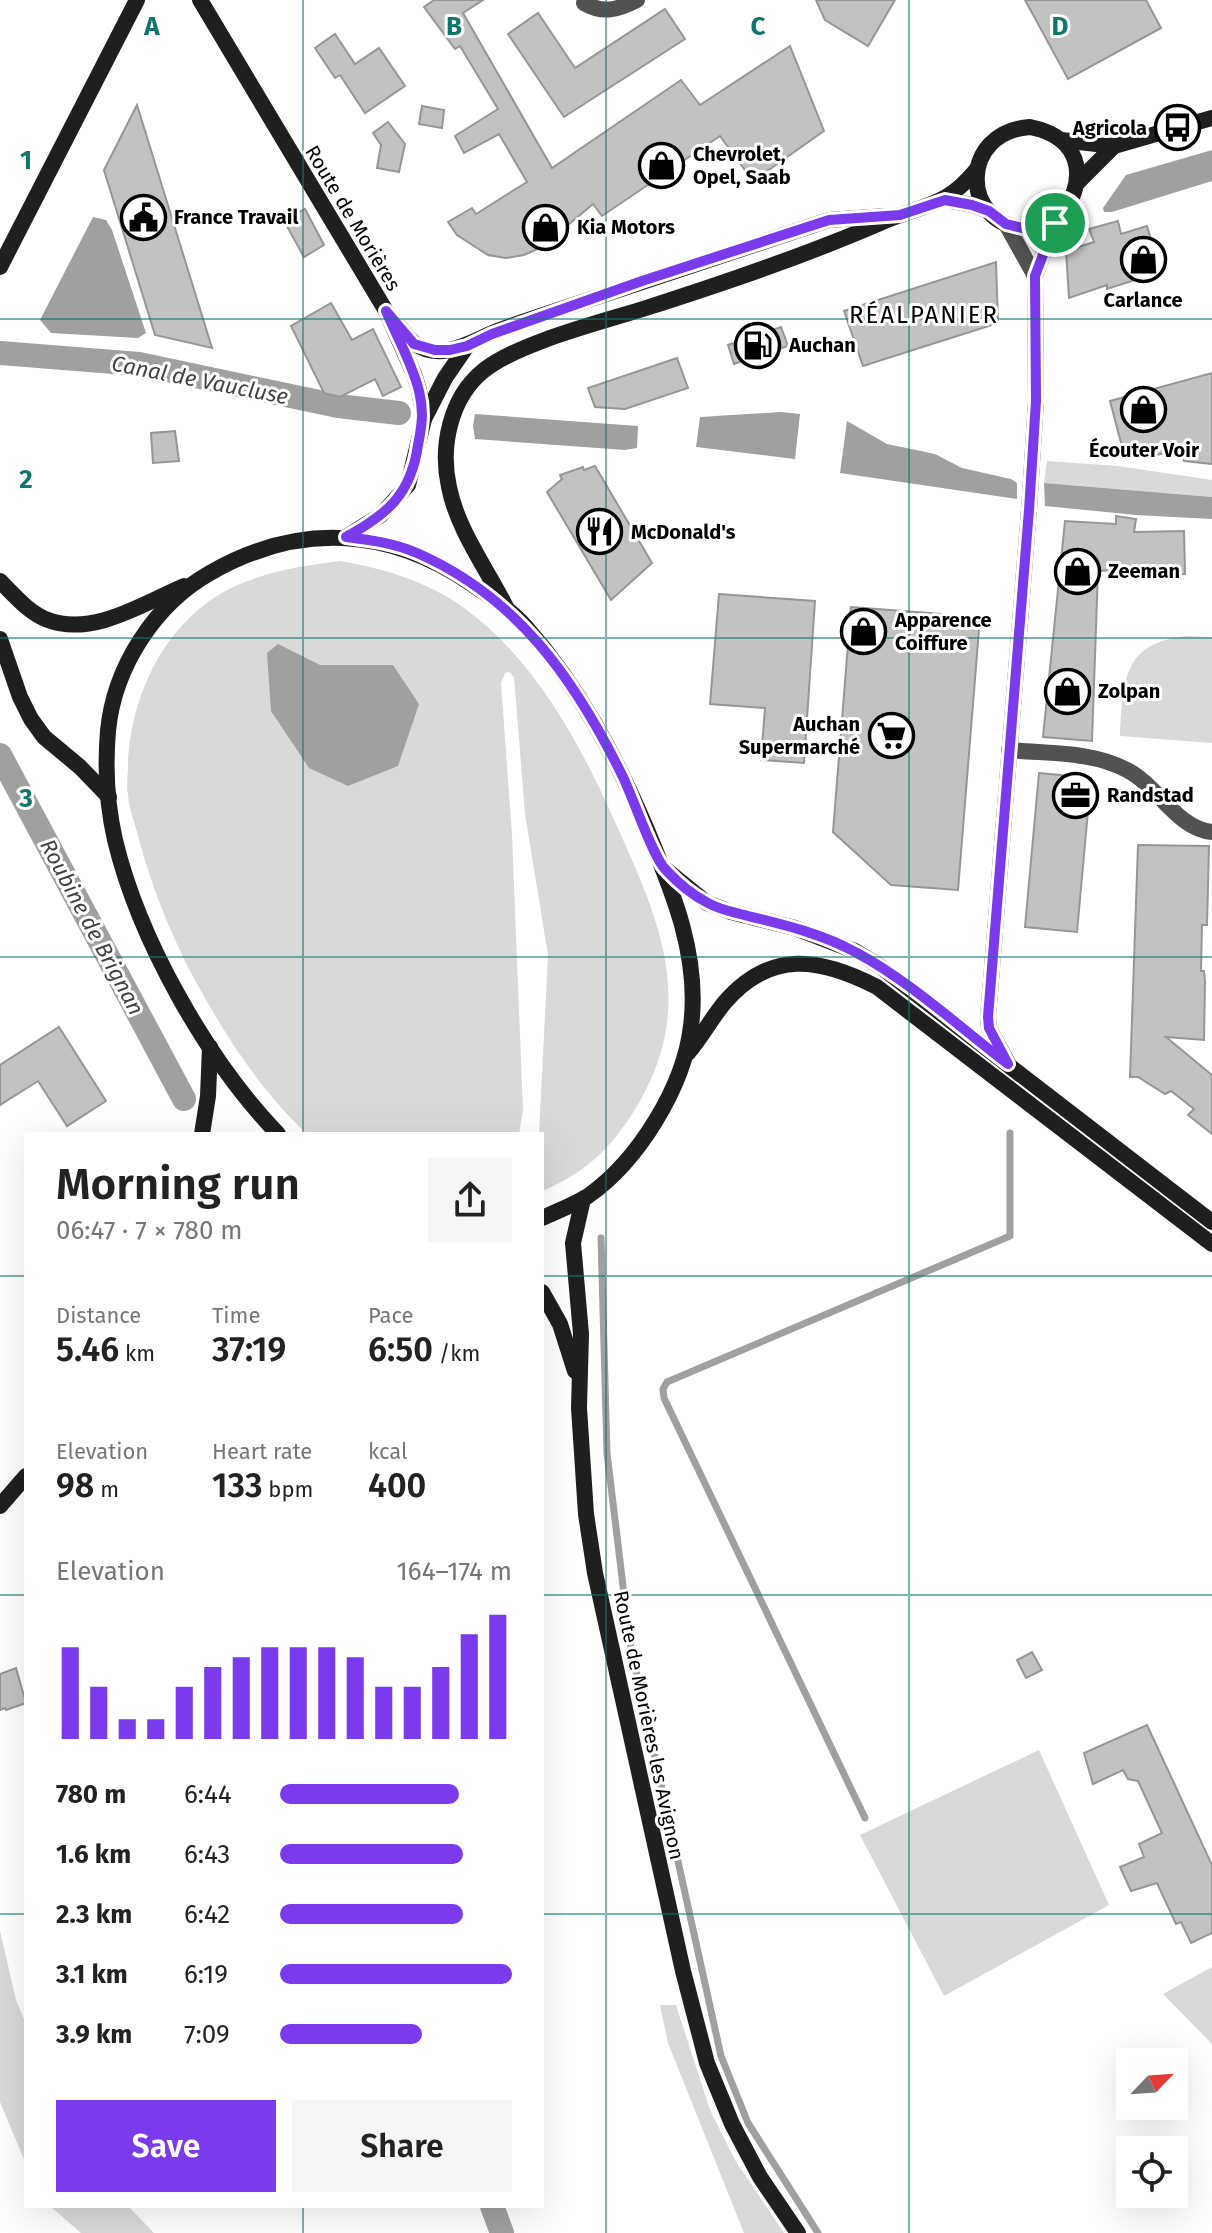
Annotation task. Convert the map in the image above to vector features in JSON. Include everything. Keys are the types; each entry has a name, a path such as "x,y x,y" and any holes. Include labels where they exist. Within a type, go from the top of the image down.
{"main road":[{"path":"0,267 137,0"},
{"name":"Route de Morières","path":"200,0 386,311 414,374 424,419 414,471 408,485 381,515 346,537"},
{"path":"1061,140 1114,146 1212,118"},
{"path":"507,609 467,534 448,486 447,450 453,414 469,385 482,371 500,359 561,336 720,284 945,200 965,184 977,169 993,140 1017,128 1044,130 1061,140 1071,152 1076,166 1078,182 1074,199 1055,223 1022,228 1006,224 989,211 945,200"},
{"path":"1078,182 1114,146"},
{"path":"977,169 977,186 989,211"},
{"path":"386,311 414,344 450,350 531,319 829,220 900,215"},
{"path":"424,419 445,378 467,346"},
{"path":"0,581 29,609 47,620 88,624 196,581 259,549 313,538 346,537 384,542 415,552 507,609 534,638 589,713 633,797 662,866 682,922 692,980 691,1026 686,1057"},
{"path":"196,581 150,625 121,679 108,725 106,764 115,839 145,927 182,1000 237,1086 276,1132"},
{"path":"0,639 31,719 44,737 109,797"},
{"path":"662,866 707,903 795,928 855,951 881,967 1212,1222"},
{"path":"544,1217 583,1199 613,1175 650,1129 686,1057 724,1003 754,976 773,967 801,962 824,964 849,972 877,987 1212,1244"},
{"path":"202,1132 208,1096 210,1047"},
{"name":"Route de Morières les Avignon","path":"583,1199 573,1243 581,1334 578,1381 586,1514 595,1573 683,1971 707,2063 732,2124 760,2177 798,2233"},
{"path":"544,1296 560,1324 578,1381"},
{"path":"0,1506 24,1478"}],"street":[{"path":"584,3 598,11 622,8 637,0"},
{"path":"1008,1064 989,1028 991,966 1036,401 1035,276 1055,223"},
{"path":"1006,224 1035,276"},
{"path":"1009,750 1098,758 1125,768 1143,780 1183,820 1201,831 1212,832"}],"shaded area":[{"path":"1212,150 1212,181 1104,212 1103,208 1126,175"},
{"path":"93,217 106,220 112,230 146,333 138,338 51,333 40,320"},
{"path":"781,412 800,414 795,459 696,447 700,417"},
{"path":"475,414 638,426 637,448 625,450 475,439"},
{"path":"847,421 887,444 935,454 962,468 1011,479 1017,483 1017,499 840,473"},
{"path":"1047,461 1118,466 1212,480 1212,497 1044,483"},
{"path":"1044,483 1212,497 1212,519 1045,506"},
{"path":"340,561 389,572 436,591 488,628 531,675 567,728 598,785 644,888 657,925 669,997 665,1034 654,1072 634,1111 606,1148 585,1167 545,1190 544,1132 539,1132 548,955 525,814 514,677 509,672 505,673 501,683 512,835 523,1110 519,1132 305,1132 260,1082 220,1023 178,947 163,911 149,874 127,792 131,736 147,681 176,632 219,595 268,574"},
{"path":"1186,636 1212,637 1212,743 1120,736 1125,682 1130,668 1149,647"},
{"path":"278,644 320,665 393,665 419,704 398,766 348,786 309,768 271,711 267,653"},
{"path":"1039,1750 1109,1905 944,1996 860,1835"},
{"path":"0,1931 16,2000 24,2019 24,2159 0,2102"},
{"path":"1212,1967 1212,2044 1163,1994"},
{"path":"660,2005 676,2005 710,2110 735,2160 784,2233 744,2233 668,2043"},
{"path":"52,2208 130,2208 154,2233 81,2233"}],"building":[{"path":"434,0 483,0 463,13 552,168 681,80 700,105 790,46 824,131 753,181 720,136 602,216 593,204 542,247 506,258 488,255 457,235 448,222 472,208 476,214 527,182 499,134 464,153 455,136 498,109 460,46 455,49 424,7"},
{"path":"816,0 895,0 868,46 825,20"},
{"path":"1025,0 1146,0 1161,28 1068,79"},
{"path":"665,9 685,39 564,117 508,34 538,13 575,68"},
{"path":"335,34 355,64 379,48 405,86 365,113 340,75 335,78 315,48"},
{"path":"137,105 212,348 155,335 104,170"},
{"path":"422,106 444,110 442,128 419,124"},
{"path":"388,122 405,144 399,172 377,168 381,145 373,133"},
{"path":"305,209 324,245 304,257 284,221"},
{"path":"1118,221 1121,234 1147,226 1160,269 1107,289 1107,285 1069,298 1066,251 1094,242 1089,229"},
{"path":"996,262 998,323 863,366 844,311"},
{"path":"331,303 352,340 373,329 401,387 383,396 375,379 340,397 324,393 291,326"},
{"name":"Auchan","path":"781,327 788,346 734,364 728,345"},
{"path":"677,358 688,388 625,409 595,407 588,388"},
{"path":"1212,373 1212,464 1184,461 1180,449 1153,456 1124,454 1110,401"},
{"path":"175,431 179,461 153,463 151,433"},
{"path":"595,466 652,563 611,600 547,492 562,479 560,475"},
{"path":"1116,516 1136,519 1134,532 1184,531 1185,574 1141,575 1141,569 1098,571 1092,741 1043,737 1065,521 1116,524"},
{"path":"719,594 815,601 804,763 761,760 765,708 710,704"},
{"path":"851,607 980,617 958,890 891,885 833,832"},
{"path":"1039,773 1091,778 1077,932 1025,927"},
{"path":"1138,845 1209,846 1207,925 1202,925 1204,1040 1166,1037 1212,1075 1212,1134 1188,1115 1194,1109 1171,1091 1165,1094 1138,1077 1130,1077"},
{"path":"59,1027 106,1101 67,1126 38,1081 0,1105 0,1065"},
{"path":"1032,1652 1042,1670 1026,1678 1017,1660"},
{"path":"16,1668 24,1704 0,1710 0,1674"},
{"path":"1147,1725 1212,1865 1212,1933 1191,1943 1181,1922 1176,1924 1157,1883 1131,1891 1120,1867 1144,1857 1139,1844 1162,1833 1138,1781 1128,1779 1123,1770 1093,1784 1084,1753"}],"waterway":[{"name":"Canal de Vaucluse","path":"0,353 139,364 338,406 399,413"},
{"name":"Roubine de Brignan","path":"0,755 184,1099"},
{"path":"865,1818 664,1398 663,1389 667,1382 1010,1236 1010,1133"},
{"path":"601,1238 607,1453 630,1644 721,2056 748,2123 818,2233"},
{"name":"Roubine de Brignan","path":"493,2208 502,2233"}],"place":[{"name":"Agricola","path":"1178,128"},
{"name":"Chevrolet, Opel, Saab","path":"662,165"},
{"name":"France Travail","path":"143,217"},
{"name":"Kia Motors","path":"546,227"},
{"name":"Carlance","path":"1143,260"},
{"name":"Auchan","path":"758,345"},
{"name":"Écouter Voir","path":"1144,410"},
{"name":"McDonald's","path":"600,532"},
{"name":"Zeeman","path":"1077,571"},
{"name":"Apparence Coiffure","path":"864,632"},
{"name":"Zolpan","path":"1067,691"},
{"name":"Auchan Supermarché","path":"891,736"},
{"name":"Randstad","path":"1076,795"}],"district":[{"name":"RÉALPANIER","path":"924,315"}],"route":[{"path":"945,200 989,211 1006,224 1022,228 1055,223 1035,276 1036,401 988,1017 994,1041 1008,1064 881,967 855,951 795,928 731,912 707,903 687,889 662,866 633,797 589,713 526,627 507,609 467,581 415,552 384,542 346,537 381,515 408,485 414,471 424,419 414,374 386,311 414,344 435,350 450,350 642,281 829,220 900,215 945,200"}]}
